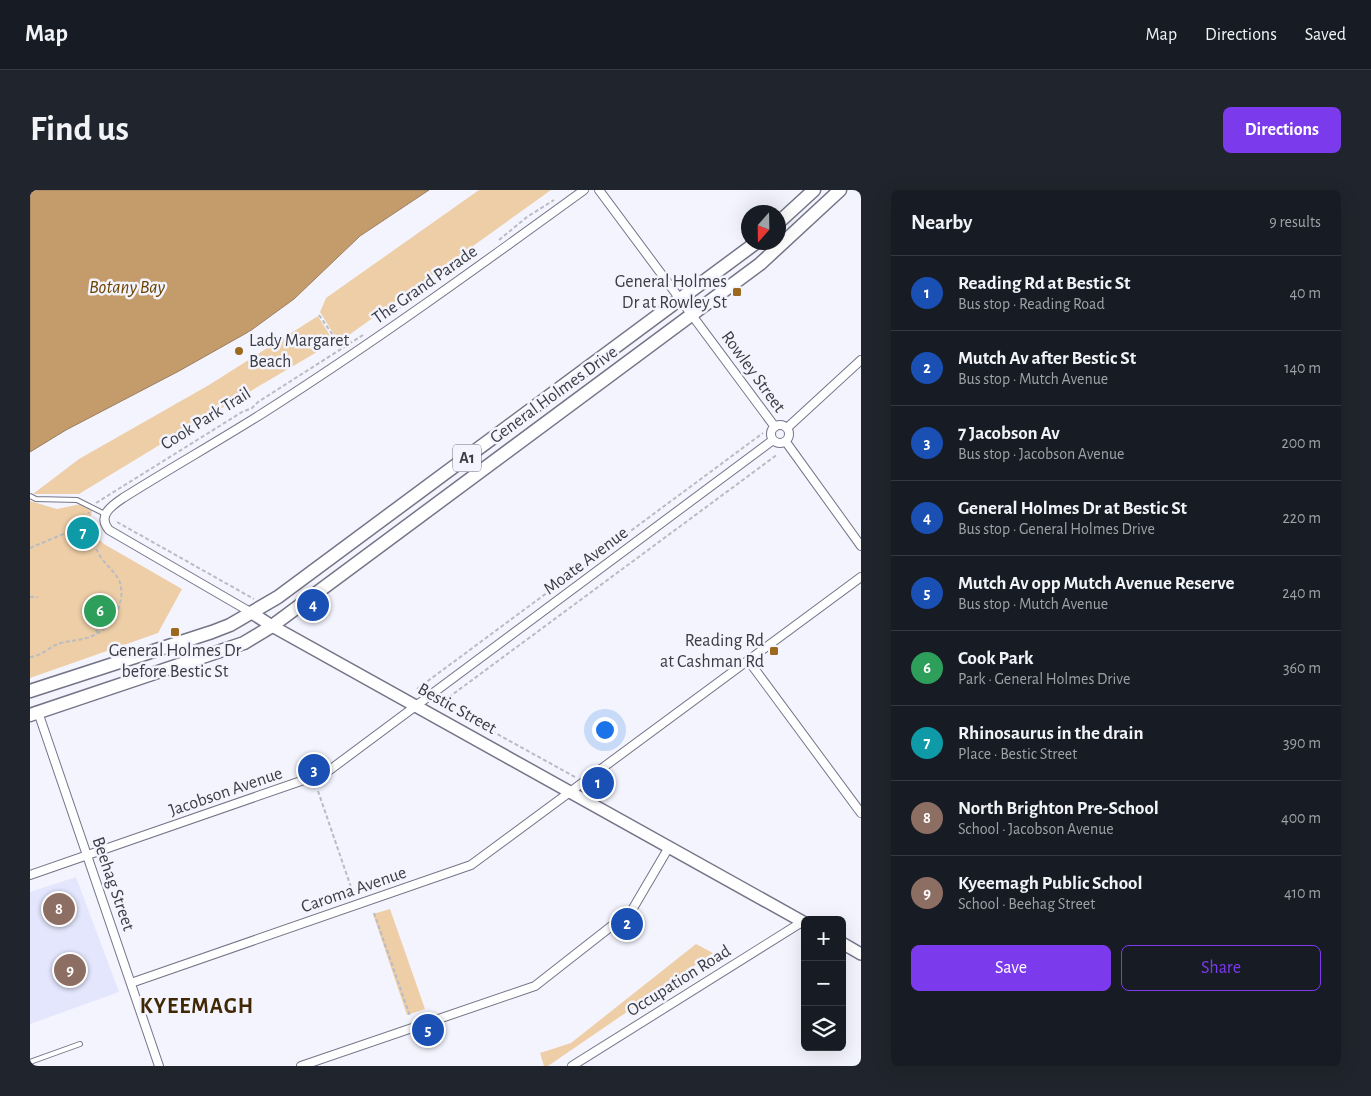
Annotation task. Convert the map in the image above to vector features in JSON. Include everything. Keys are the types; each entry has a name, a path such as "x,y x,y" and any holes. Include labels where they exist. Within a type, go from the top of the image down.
{"highway":[{"path":"786,216 814,190"},
{"name":"General Holmes Drive","path":"34,713 244,643 272,626 760,264 840,190"},
{"name":"General Holmes Drive","path":"30,692 230,625 288,591 747,250"}],"main road":[{"name":"Bestic Street","path":"252,613 272,626 801,920"},
{"path":"846,945 861,954"}],"street":[{"name":"The Grand Parade","path":"105,514 109,508 123,498 261,414 459,282 584,190"},
{"name":"Rowley Street","path":"599,190 775,427"},
{"path":"787,428 861,360"},
{"path":"781,425 787,428 790,434 786,442 778,444 773,440 771,435 775,427 781,425"},
{"name":"Moate Avenue","path":"416,706 773,440"},
{"path":"786,442 861,546"},
{"name":"Bestic Street","path":"105,514 105,523 109,530 252,613"},
{"name":"Caroma Avenue","path":"131,983 472,865 861,577"},
{"path":"748,660 861,813"},
{"name":"Jacobson Avenue","path":"30,875 327,772 416,706"},
{"name":"Beehag Street","path":"34,713 87,855 159,1066"},
{"path":"300,1066 535,986 632,910 669,847"},
{"name":"Occupation Road","path":"572,1066 801,924"}],"lane":[{"path":"30,496 36,499 77,500 105,514"},
{"path":"30,1062 80,1044"}],"path":[{"path":"498,242 527,217 555,200"},
{"path":"377,327 399,308 421,296"},
{"path":"319,315 336,341 352,354"},
{"name":"Cook Park Trail","path":"92,507 242,412 252,408 258,402 343,347 365,335"},
{"name":"Moate Avenue","path":"417,689 763,433"},
{"name":"Moate Avenue","path":"442,703 778,454"},
{"path":"30,548 85,525 92,507"},
{"path":"117,522 254,599"},
{"path":"30,657 36,656 54,645 86,639 98,634 111,621 119,606 121,586 114,572 100,556 92,536 85,525"},
{"path":"30,597 38,597"},
{"path":"93,624 98,634"},
{"name":"Bestic Street","path":"442,703 575,777"},
{"path":"318,791 353,893"},
{"path":"374,913 410,1016"}],"shaded area":[{"path":"479,190 551,190 338,341 320,312 326,298"},
{"path":"318,316 334,342 79,494 33,494 79,459 209,385"},
{"path":"30,501 57,509 81,504 92,511 92,529 104,544 182,589 158,633 30,678"},
{"path":"76,877 119,992 30,1024 30,892"},
{"path":"390,909 425,1009 407,1015 373,914"},
{"path":"696,944 713,953 548,1066 544,1066 540,1053 571,1043"}],"water":[{"name":"Botany Bay","path":"30,190 429,190 360,236 294,299 250,331 179,371 66,430 30,452"}],"place":[{"name":"General Holmes Dr at Rowley St","path":"737,292"},
{"name":"Lady Margaret Beach","path":"239,351"},
{"name":"Rhinosaurus in the drain","path":"83,533"},
{"name":"General Holmes Dr at Bestic St","path":"313,605"},
{"name":"Cook Park","path":"100,611"},
{"name":"General Holmes Dr before Bestic St","path":"175,632"},
{"name":"Reading Rd at Cashman Rd","path":"774,651"},
{"name":"7 Jacobson Av","path":"314,770"},
{"name":"Reading Rd at Bestic St","path":"598,783"},
{"name":"North Brighton Pre-School","path":"59,909"},
{"name":"Mutch Av after Bestic St","path":"627,924"},
{"name":"Kyeemagh Public School","path":"70,970"},
{"name":"Mutch Av opp Mutch Avenue Reserve","path":"428,1030"}],"district":[{"name":"KYEEMAGH","path":"197,1006"}]}
